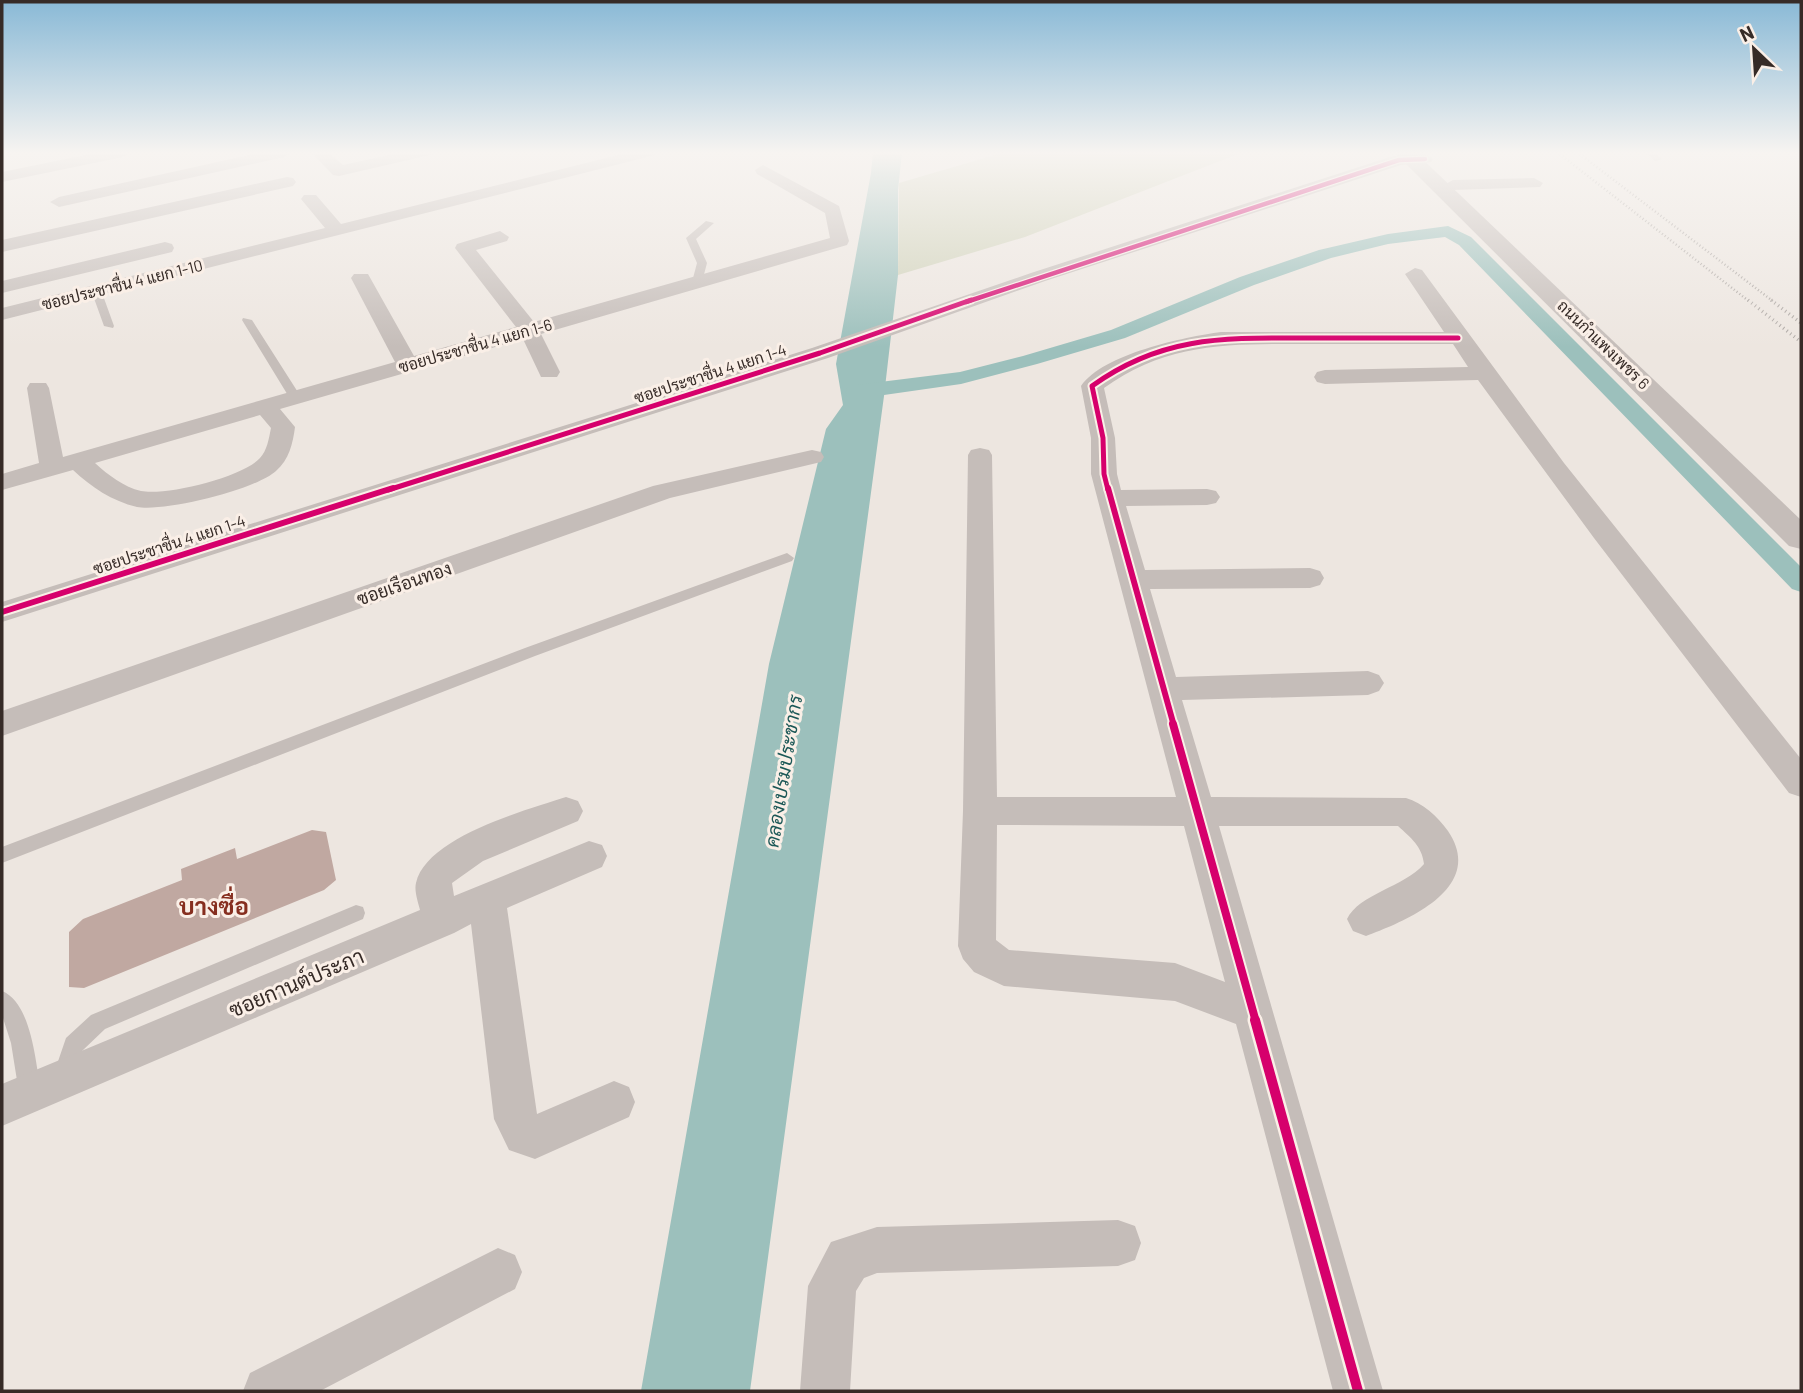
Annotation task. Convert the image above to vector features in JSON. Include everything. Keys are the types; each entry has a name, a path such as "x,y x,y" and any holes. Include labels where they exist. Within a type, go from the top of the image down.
{"street":[{"path":"150,217 176,271"},
{"path":"2,287 193,217"},
{"path":"326,217 337,230"},
{"name":"ซอยประชาชื่น 4 แยก 1-10","path":"2,314 389,217"},
{"name":"ซอยประชาชื่น 4 แยก 1-6","path":"2,482 840,241 835,217"},
{"name":"ซอยประชาชื่น 4 แยก 1-4","path":"2,612 820,353 1226,217"},
{"name":"ถนนกำแพงเพชร 6","path":"1477,217 1801,538"},
{"name":"ถนนกำแพงเพชร 6","path":"1487,217 1801,511"},
{"path":"2,246 43,227 156,231"},
{"path":"500,237 464,247 529,330 549,372"},
{"path":"1415,274 1458,338 1577,497 1801,783"},
{"path":"361,278 408,365"},
{"path":"1358,1391 1104,474 1103,438 1091,386 1111,371 1194,341 1458,338"},
{"path":"1325,377 1484,373"},
{"path":"38,388 52,467"},
{"path":"78,460 93,476 125,495 136,498 148,500 205,490 244,478 266,466 279,449 284,427 265,407"},
{"path":"979,455 980,811 977,946 988,959 1004,968 1175,982 1252,1011"},
{"name":"ซอยเรือนทอง","path":"2,724 662,492 811,457"},
{"path":"1111,498 1207,497"},
{"path":"1134,580 1310,579"},
{"path":"1164,689 1368,683"},
{"path":"441,921 434,882 442,867 461,854 566,811"},
{"path":"980,811 1406,812 1430,830 1439,844 1444,856 1438,877 1425,889 1366,919"},
{"name":"ซอยกานต์ประภา","path":"31,1093 589,856"},
{"path":"487,901 516,1119 524,1135 535,1137 614,1102"},
{"path":"825,1391 832,1286 848,1259 877,1250 1118,1243"},
{"path":"268,1391 498,1272"}],"lane":[{"path":"697,282 702,263 691,238 709,223"},
{"path":"96,290 109,326"},
{"path":"247,320 295,397"},
{"path":"2,855 530,652 787,558"},
{"path":"31,1093 73,1045 98,1022 356,913"},
{"path":"2,1002 7,1005 16,1023 31,1093"}],"green space":[{"path":"899,217 1076,217 1025,237 898,275"}],"water":[{"name":"คลองเปรมประชากร","path":"863,217 898,217 898,275 884,396 750,1391 641,1391 769,664 826,429 843,405 836,364"}],"building":[{"path":"312,830 326,832 336,880 324,890 84,988 69,987 69,932 83,919 182,880 181,869 235,848 237,859"}],"waterway":[{"path":"856,392 961,378 1030,360 1118,334 1247,281 1325,254 1388,239 1448,231 1465,241 1801,583"}],"railway":[{"path":"1641,217 1750,302"},
{"path":"1662,217 1774,302"},
{"path":"1748,300 1801,342"},
{"path":"1771,300 1801,323"}],"cycle path":[{"path":"2,612 820,353 1038,277 1223,217"},
{"path":"1358,1391 1104,474 1103,438 1092,386 1121,367 1153,353 1221,338 1458,338"}],"district":[{"name":"บางซื่อ","path":"214,905"}]}
